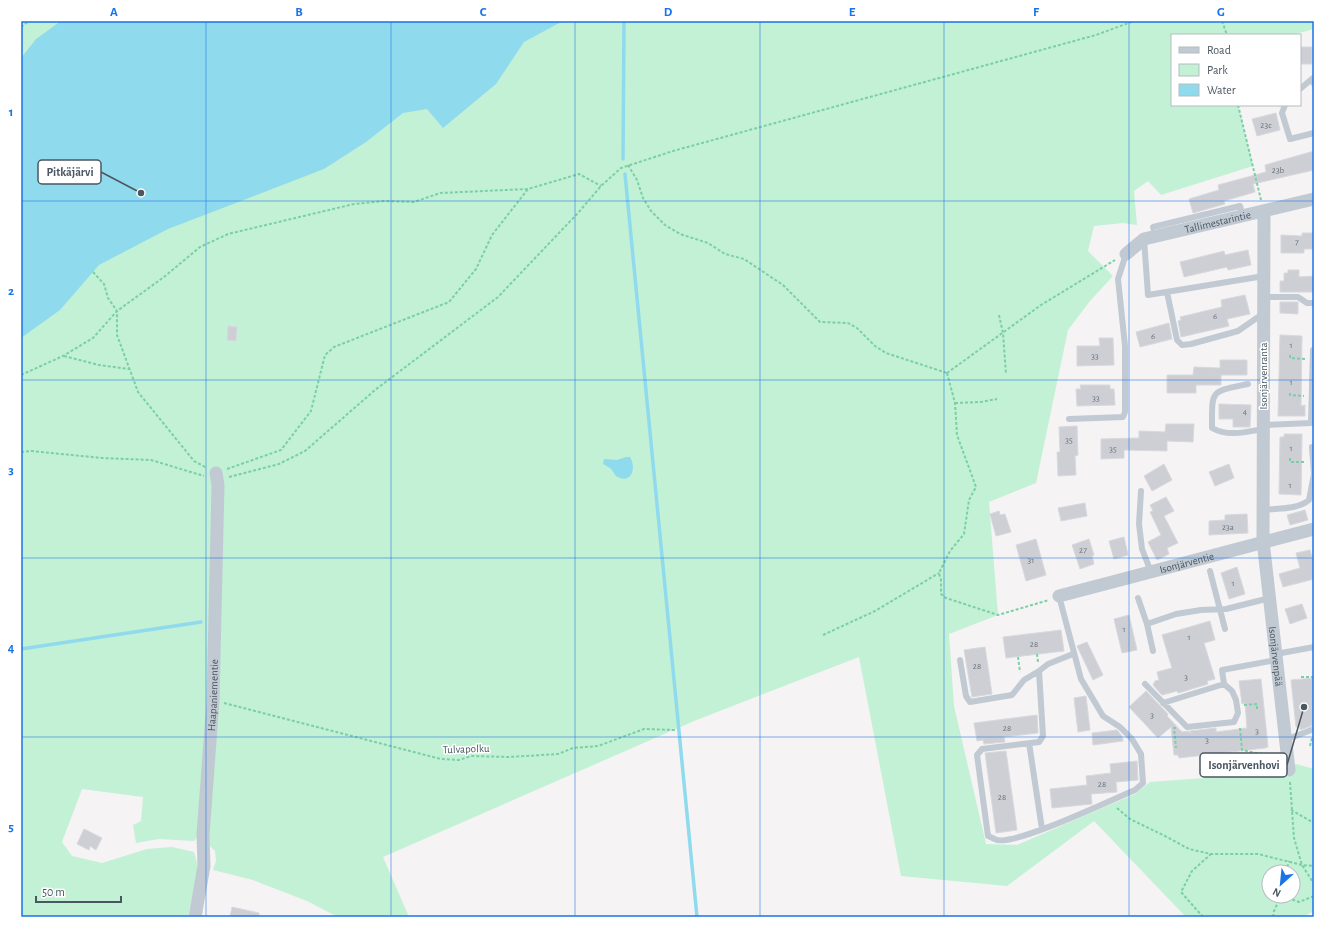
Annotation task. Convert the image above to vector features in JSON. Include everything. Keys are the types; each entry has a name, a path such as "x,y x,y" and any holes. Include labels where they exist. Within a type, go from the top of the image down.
{"street":[{"name":"Tallimestarintie","path":"1126,254 1150,238 1314,200"},
{"name":"Isonjärvenranta","path":"1263,541 1264,211"},
{"name":"Haapaniementie","path":"195,917 204,866 203,835 213,701 217,477"},
{"name":"Isonjärventie","path":"1059,596 1263,541 1314,529"},
{"name":"Isonjärvenpää","path":"1263,541 1289,770"}],"lane":[{"path":"1301,88 1313,78 1314,84"},
{"path":"1285,106 1282,113 1290,139 1314,133"},
{"path":"1150,238 1148,295 1264,276"},
{"path":"1069,419 1123,417 1125,412 1125,346 1118,279 1126,254"},
{"path":"1167,292 1177,340 1182,345 1191,344 1238,331 1264,313"},
{"path":"1264,297 1298,297 1307,303 1314,303"},
{"path":"1248,384 1219,390 1212,398 1212,428 1219,432 1235,433 1263,427 1311,423 1313,350"},
{"path":"1263,510 1290,507 1303,504 1309,500 1314,474 1312,447"},
{"path":"1141,491 1139,524 1142,549 1151,572"},
{"path":"1210,571 1225,629"},
{"path":"1039,671 1044,736 1039,742 982,749 977,755 988,836 997,840 1010,839 1042,829 1102,805 1135,790 1144,783 1142,754 1132,739 1120,727 1103,716 1081,679 1073,654 1059,596"},
{"path":"1138,598 1147,624 1153,651"},
{"path":"1147,624 1176,614 1219,609 1270,598"},
{"path":"1145,684 1187,727 1234,722 1238,713 1237,706 1232,691 1224,684 1222,670 1314,647"},
{"path":"960,660 966,696 970,702 1012,695 1024,680 1048,664 1073,654"},
{"path":"1163,703 1224,684"},
{"path":"1285,740 1314,729"},
{"path":"1029,743 1042,829"}],"path":[{"path":"21,27 29,21"},
{"path":"21,452 32,450 102,458 151,460 217,477 280,464 305,451 375,390 498,297 578,214 601,186 621,168 673,151 1096,35 1134,21"},
{"path":"1222,21 1228,34"},
{"path":"1238,106 1264,211"},
{"path":"628,165 637,180 643,198 651,211 665,225 680,234 708,243 725,254 744,260 783,285 820,322 848,323 857,328 875,346 886,353 947,373"},
{"path":"21,375 63,356 94,338 117,311 164,277 200,247 228,234 354,204 384,201 414,202 440,193 528,189 579,174 601,186"},
{"path":"217,477 281,450 311,411 325,355 334,347 450,302 476,268 492,235 528,189"},
{"path":"947,373 1041,305 1126,254"},
{"path":"93,272 104,284 108,298 117,311 117,335 138,392 194,461 217,477"},
{"path":"999,315 1003,332 1006,374"},
{"path":"1290,355 1290,358 1312,359"},
{"path":"63,356 99,365 129,369"},
{"path":"823,635 875,611 939,573 950,551 964,534 969,500 976,487 957,435 955,403 947,373"},
{"path":"1290,393 1290,395 1311,396"},
{"path":"955,403 981,402 997,398"},
{"path":"1290,458 1290,462 1313,462"},
{"path":"939,573 941,580 941,594 946,598 998,615 1059,596"},
{"path":"1018,657 1021,676 1024,680"},
{"path":"1301,677 1314,677"},
{"name":"Tulvapolku","path":"213,701 441,759 459,760 471,756 558,754 573,748 598,746 644,729 675,730"},
{"path":"1237,706 1257,704 1257,710"},
{"path":"1238,713 1242,750 1262,753"},
{"path":"1176,748 1174,728 1187,727"},
{"path":"1289,770 1294,838 1302,865 1314,884"},
{"path":"1112,804 1130,819 1165,836 1189,850 1211,854 1258,854 1288,862 1314,866"},
{"path":"1292,810 1314,823"},
{"path":"1203,917 1181,892 1192,871 1211,854"},
{"path":"1301,901 1314,896"},
{"path":"1273,917 1278,904"}],"green space":[{"path":"21,21 126,21 21,76"},
{"path":"475,21 1314,21 1314,29 1296,34 1171,34 1171,106 1238,106 1253,166 1161,195 1148,181 1134,191 1137,225 1123,223 1094,226 1088,251 1113,276 1090,301 1068,330 1036,483 989,502 998,615 949,634 954,706 986,844 1017,845 1135,794 1150,782 1218,777 1296,764 1314,769 1314,911 1303,917 1186,917 1094,821 1007,886 901,876 859,657 694,721 383,857 409,917 338,917 307,901 253,880 213,870 216,861 215,851 206,842 213,585 200,834 194,841 159,839 136,843 133,825 141,821 143,797 82,789 62,842 72,856 102,863 147,849 172,847 194,852 198,867 188,917 21,917 21,270"}],"water":[{"path":"61,21 563,21 524,42 496,84 443,128 427,109 403,113 366,142 324,169 168,229 99,265 60,310 21,338 21,58 36,39"},
{"path":"630,457 633,471 626,479 616,476 611,469 603,464 604,459 617,460"}],"building":[{"path":"1301,47 1312,47 1312,64 1301,64"},
{"path":"1276,113 1280,130 1257,136 1252,119"},
{"path":"1314,151 1314,170 1253,184 1255,192 1224,201 1225,204 1193,213 1189,199 1219,190 1218,185 1266,172 1265,165"},
{"path":"1302,233 1314,233 1314,249 1304,249 1304,253 1281,253 1281,235 1302,236"},
{"path":"1248,250 1251,265 1228,270 1227,267 1184,277 1180,262 1224,251 1225,255"},
{"path":"1288,270 1299,270 1299,277 1314,276 1314,292 1280,292 1280,281 1284,281 1284,273 1288,273"},
{"path":"1245,295 1250,314 1227,319 1229,326 1181,337 1178,321 1181,320 1180,317 1222,307 1221,300"},
{"path":"1280,302 1298,302 1298,314 1280,313"},
{"path":"1169,323 1172,339 1140,347 1136,332"},
{"path":"228,326 237,327 236,341 227,340"},
{"path":"1280,335 1302,336 1301,406 1305,405 1305,416 1278,416"},
{"path":"1099,338 1113,338 1114,365 1077,366 1077,346 1100,346"},
{"path":"1220,360 1247,360 1247,375 1221,375 1221,385 1196,385 1196,393 1167,393 1167,375 1193,375 1194,367 1220,368"},
{"path":"1080,385 1110,385 1110,389 1114,389 1115,405 1077,406 1076,389 1081,389"},
{"path":"1219,404 1251,405 1250,427 1233,427 1233,419 1219,419"},
{"path":"1166,424 1194,424 1193,442 1167,441 1167,451 1124,450 1124,458 1101,459 1101,439 1139,438 1139,431 1165,432"},
{"path":"1077,426 1078,455 1075,456 1076,475 1058,476 1057,452 1060,452 1059,427"},
{"path":"1284,434 1302,434 1301,495 1279,494 1280,437 1284,437"},
{"path":"1164,464 1172,480 1152,491 1144,476"},
{"path":"1229,464 1234,478 1215,486 1209,472"},
{"path":"1166,497 1174,511 1164,516 1178,543 1167,548 1169,554 1157,560 1148,542 1161,535 1150,512 1153,511 1150,505"},
{"path":"1085,503 1087,516 1061,521 1058,508"},
{"path":"1305,510 1308,520 1290,525 1287,515"},
{"path":"999,511 1000,515 1005,514 1011,532 996,536 990,514"},
{"path":"1247,514 1248,533 1209,535 1209,521 1225,520 1225,515"},
{"path":"1124,537 1128,555 1114,559 1109,541"},
{"path":"1036,539 1046,575 1026,581 1016,545"},
{"path":"1089,539 1094,555 1092,556 1094,564 1080,569 1072,545"},
{"path":"1310,550 1314,565 1314,579 1283,587 1279,574 1300,568 1296,553"},
{"path":"1237,567 1245,594 1229,599 1221,573"},
{"path":"1302,604 1307,618 1290,624 1285,609"},
{"path":"1129,615 1137,650 1122,653 1114,619"},
{"path":"1210,621 1215,640 1204,643 1215,679 1207,681 1208,684 1182,692 1178,693 1177,691 1162,695 1153,685 1155,681 1159,680 1157,672 1172,668 1162,635"},
{"path":"1061,630 1064,651 1006,658 1003,637"},
{"path":"1087,642 1103,675 1093,680 1077,646"},
{"path":"985,647 992,694 972,697 964,650"},
{"path":"1314,678 1314,725 1300,730 1300,727 1296,727 1291,680"},
{"path":"1261,679 1268,747 1265,748 1179,758 1178,755 1174,755 1171,727 1158,738 1129,707 1146,691 1168,714 1167,716 1182,732 1189,731 1191,734 1190,731 1216,728 1216,732 1247,728 1245,703 1242,704 1239,681"},
{"path":"1086,696 1090,730 1078,732 1074,698"},
{"path":"1037,715 1038,733 1004,737 1005,742 984,744 983,740 977,741 974,723"},
{"path":"1117,730 1122,736 1123,741 1093,745 1092,733"},
{"path":"1006,751 1017,830 996,833 985,753"},
{"path":"1137,761 1138,780 1116,782 1117,792 1091,794 1092,804 1052,808 1050,789 1087,785 1086,776 1111,773 1110,764"},
{"path":"84,829 102,838 96,850 90,846 89,850 77,844"},
{"path":"232,907 259,913 259,917 230,917"}],"waterway":[{"path":"623,159 624,21"},
{"path":"625,174 697,917"},
{"path":"21,649 201,622"}],"place":[{"name":"Pitkäjärvi","path":"141,193"},
{"name":"Isonjärvenhovi","path":"1304,707"}]}
